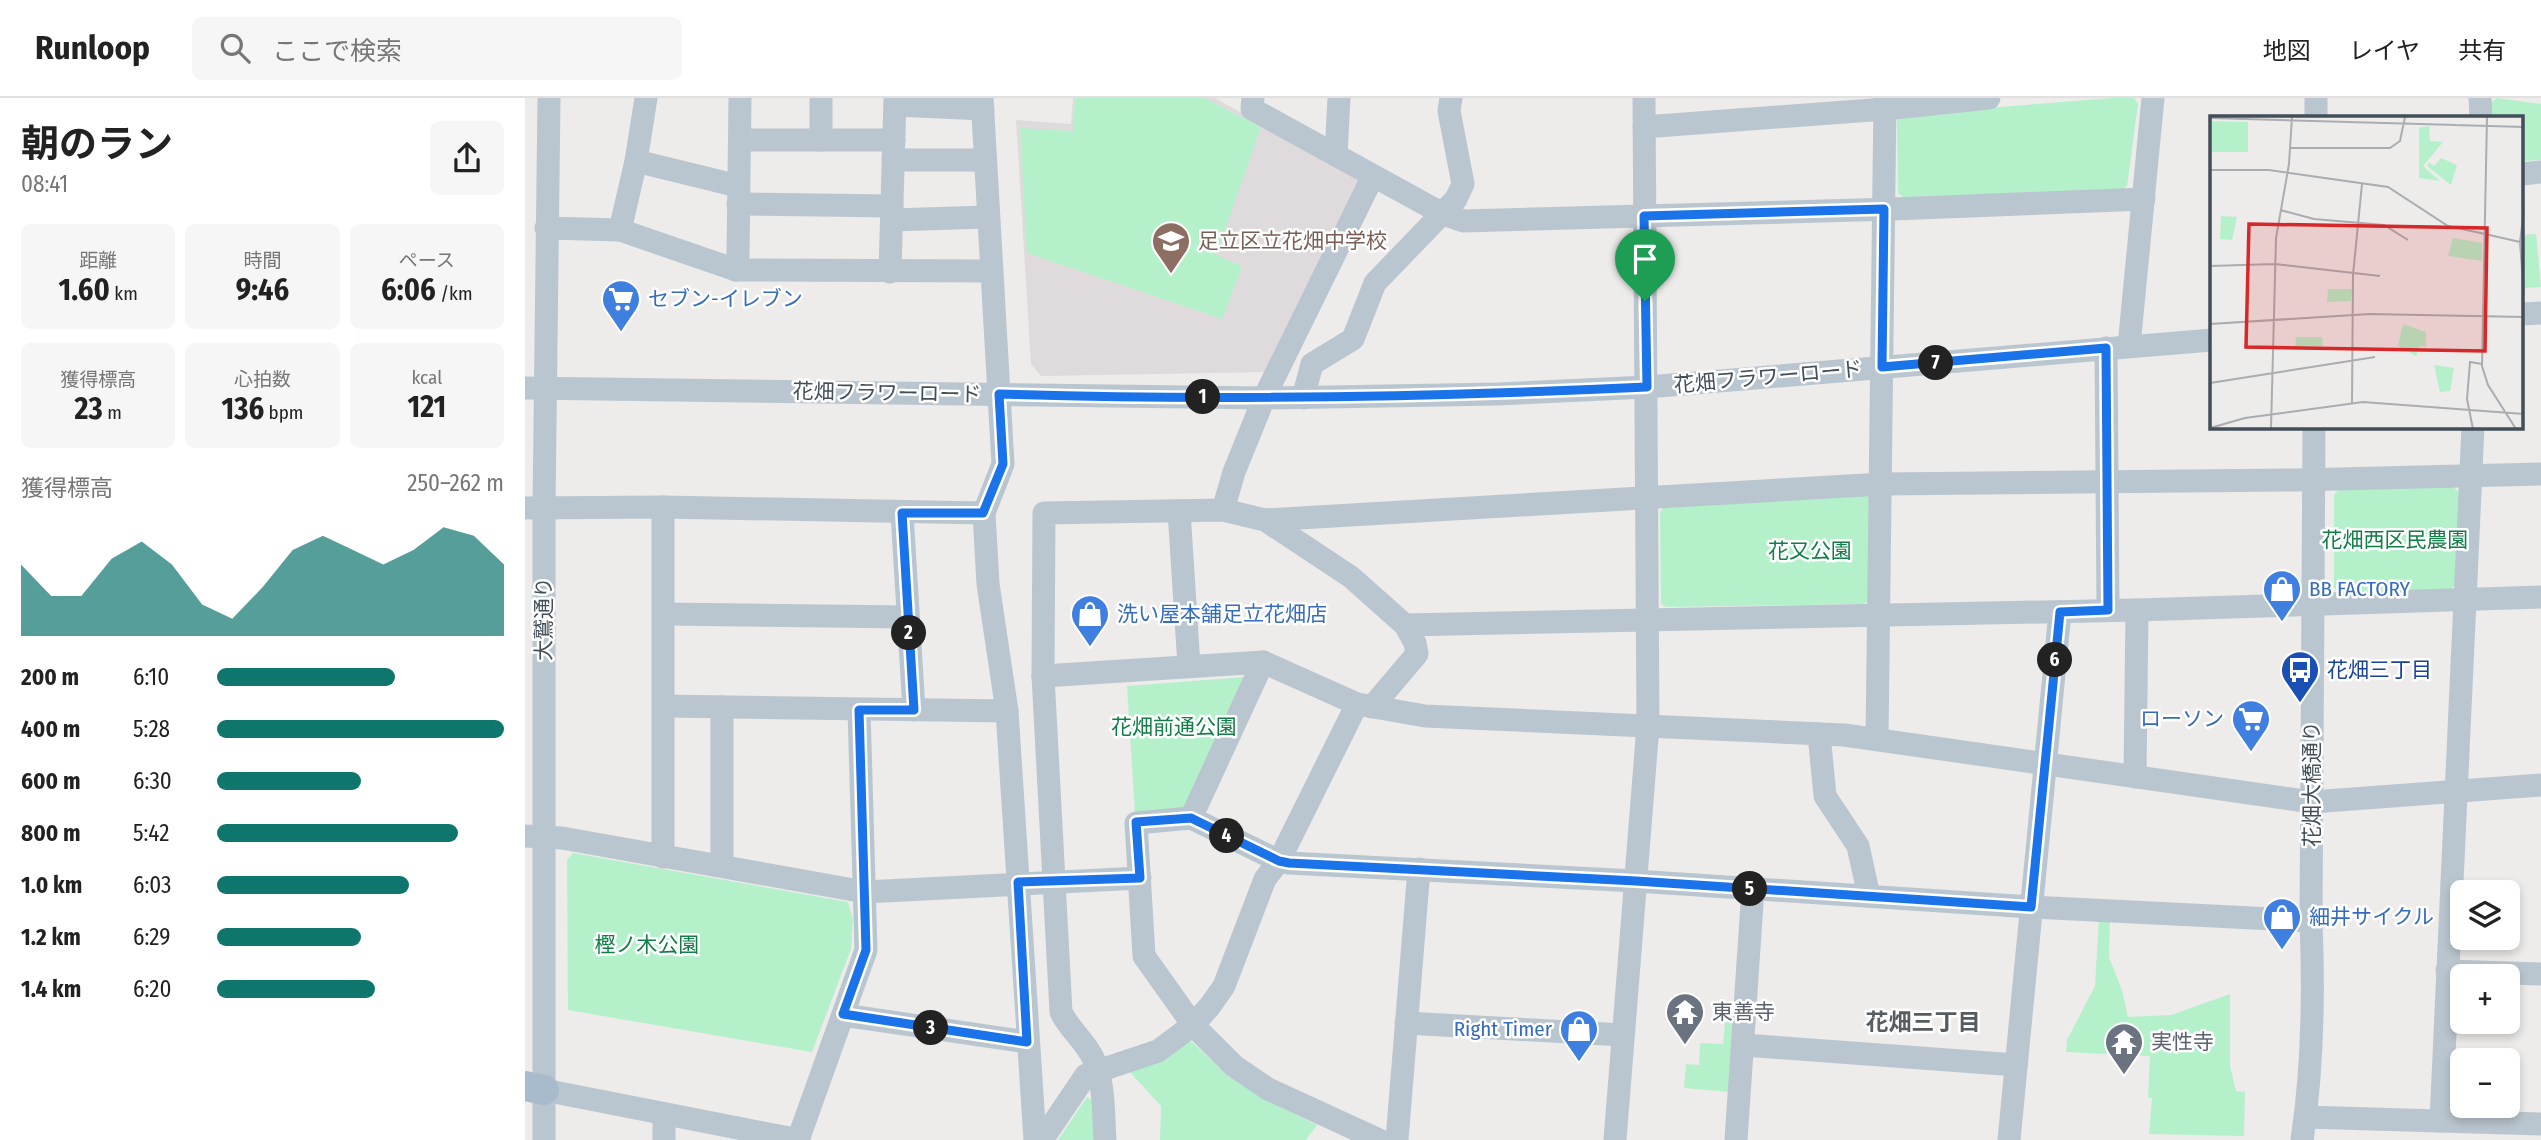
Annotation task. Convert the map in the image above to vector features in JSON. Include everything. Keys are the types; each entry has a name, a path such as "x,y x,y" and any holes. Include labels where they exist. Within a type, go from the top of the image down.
{"street":[{"name":"大鷲通り","path":"544,1140 534,1088 535,388 546,228 549,98"},
{"path":"620,230 636,161 646,98"},
{"path":"736,270 740,98"},
{"path":"821,98 821,140"},
{"path":"1253,98 1252,108 1443,214 1464,221 2144,199"},
{"path":"1336,155 1339,98"},
{"path":"1303,398 1312,364 1353,339 1375,283 1456,199 1463,184 1449,111 1451,98"},
{"path":"1615,1140 1649,726 1644,98"},
{"path":"1644,127 1885,103 1989,98"},
{"path":"2108,610 2106,482 2118,347 2144,199 2153,98"},
{"path":"2316,98 2316,116"},
{"path":"2480,98 2480,116"},
{"path":"890,272 895,101 983,103 1003,464 983,513 988,584 1007,711 1035,1140"},
{"path":"1877,739 1885,103"},
{"path":"740,140 821,140 985,160"},
{"path":"636,161 738,195 892,213 988,217"},
{"path":"2523,174 2541,172"},
{"path":"1223,510 1234,472 1263,398 1373,176"},
{"path":"546,228 620,230 736,270 991,271"},
{"path":"2523,314 2541,313"},
{"name":"花畑フラワーロード","path":"535,388 1263,398 1498,394 1647,387 2210,340"},
{"name":"花畑大橋通り","path":"2302,1140 2312,1011 2314,429"},
{"path":"2441,1121 2473,429"},
{"path":"1105,1140 1101,1083 1093,1056 1067,1024 1061,1012 1043,676 1044,513 1223,510 1265,520 1882,484 2541,474"},
{"path":"535,508 663,507 983,513"},
{"path":"663,507 663,857"},
{"path":"1179,512 1189,666"},
{"path":"902,513 914,710"},
{"path":"1042,1140 1086,1075 1158,1051 1193,1025 1210,1006 1224,986 1265,879 1279,861 1364,706 1417,654 1415,643 1405,625 1351,577 1265,520"},
{"path":"1405,625 2060,612 2541,597"},
{"path":"2135,777 2137,610"},
{"path":"2009,1140 2060,612"},
{"path":"664,614 908,617"},
{"path":"1043,676 1263,662 1364,706 1425,716 1877,739 2312,802 2541,785"},
{"path":"1191,818 1263,662"},
{"path":"664,706 1007,711"},
{"path":"722,707 722,865"},
{"path":"534,1088 799,1140 866,950 859,710"},
{"path":"1819,734 1825,796 1858,846 1869,896"},
{"path":"1379,1140 1268,1089 1234,1066 1193,1025 1144,956 1136,822 1191,818 1279,861 2031,907 2311,921"},
{"path":"535,836 722,865 865,892 1018,882 1140,878"},
{"path":"1397,1140 1419,869"},
{"path":"1736,1140 1753,889"},
{"path":"2447,971 2541,974"},
{"path":"843,1014 1027,1042"},
{"path":"1406,1023 1623,1035"},
{"path":"1744,1045 2016,1065"},
{"path":"664,1114 664,1140"},
{"path":"2305,1117 2541,1124"}],"shaded area":[{"name":"足立区立花畑中学校","path":"1073,98 1215,98 1358,178 1360,187 1268,372 1041,376 1031,364 1016,120 1071,124"}],"green space":[{"path":"1075,98 1204,98 1261,127 1216,255 1242,266 1222,319 1027,253 1020,128 1073,131"},
{"path":"2134,98 2138,104 2127,186 2120,191 1903,197 1898,193 1897,119 1902,115"},
{"path":"2497,98 2541,104 2541,160 2523,161 2523,116 2490,116 2490,103"},
{"path":"2536,234 2541,287 2523,288 2523,235"},
{"name":"花畑西区民農園","path":"2452,486 2459,492 2455,585 2449,591 2339,594 2334,587 2334,495 2340,488"},
{"name":"花又公園","path":"1865,493 1870,497 1870,600 1864,604 1666,607 1661,604 1660,512 1663,508"},
{"name":"花畑前通公園","path":"1245,677 1188,808 1135,814 1127,686"},
{"name":"樫ノ木公園","path":"573,853 848,902 853,920 851,949 812,1052 568,1010 567,860"},
{"path":"2099,917 2110,917 2109,957 2122,990 2128,1017 2171,1015 2230,994 2230,1066 2236,1091 2245,1092 2244,1136 2149,1134 2152,1098 2148,1097 2150,1056 2066,1052 2067,1040 2095,986"},
{"path":"1725,1022 1735,1023 1730,1092 1684,1088 1686,1064 1699,1065 1700,1043 1723,1044"},
{"path":"1186,1042 1192,1042 1229,1077 1268,1101 1317,1125 1306,1140 1160,1140 1161,1106 1129,1071 1166,1057"},
{"path":"1087,1097 1093,1102 1095,1140 1058,1140"}],"place":[{"name":"足立区立花畑中学校","path":"1171,275"},
{"name":"セブン-イレブン","path":"621,333"},
{"name":"BB FACTORY","path":"2282,623"},
{"name":"洗い屋本舗足立花畑店","path":"1090,648"},
{"name":"花畑三丁目","path":"2300,704"},
{"name":"ローソン","path":"2251,753"},
{"name":"細井サイクル","path":"2282,951"},
{"name":"東善寺","path":"1685,1046"},
{"name":"Right Timer","path":"1579,1063"},
{"name":"実性寺","path":"2124,1076"}],"district":[{"name":"花畑三丁目","path":"1923,1022"}],"route":[{"path":"1884,209 1882,367 2106,348 2108,610 2060,612 2031,907 1636,881 1289,863 1279,861 1191,818 1136,822 1140,878 1018,882 1027,1042 843,1014 866,950 859,710 914,710 902,513 983,513 1003,464 999,394 1303,398 1498,394 1647,387 1645,301 1644,216 1884,209"}]}
